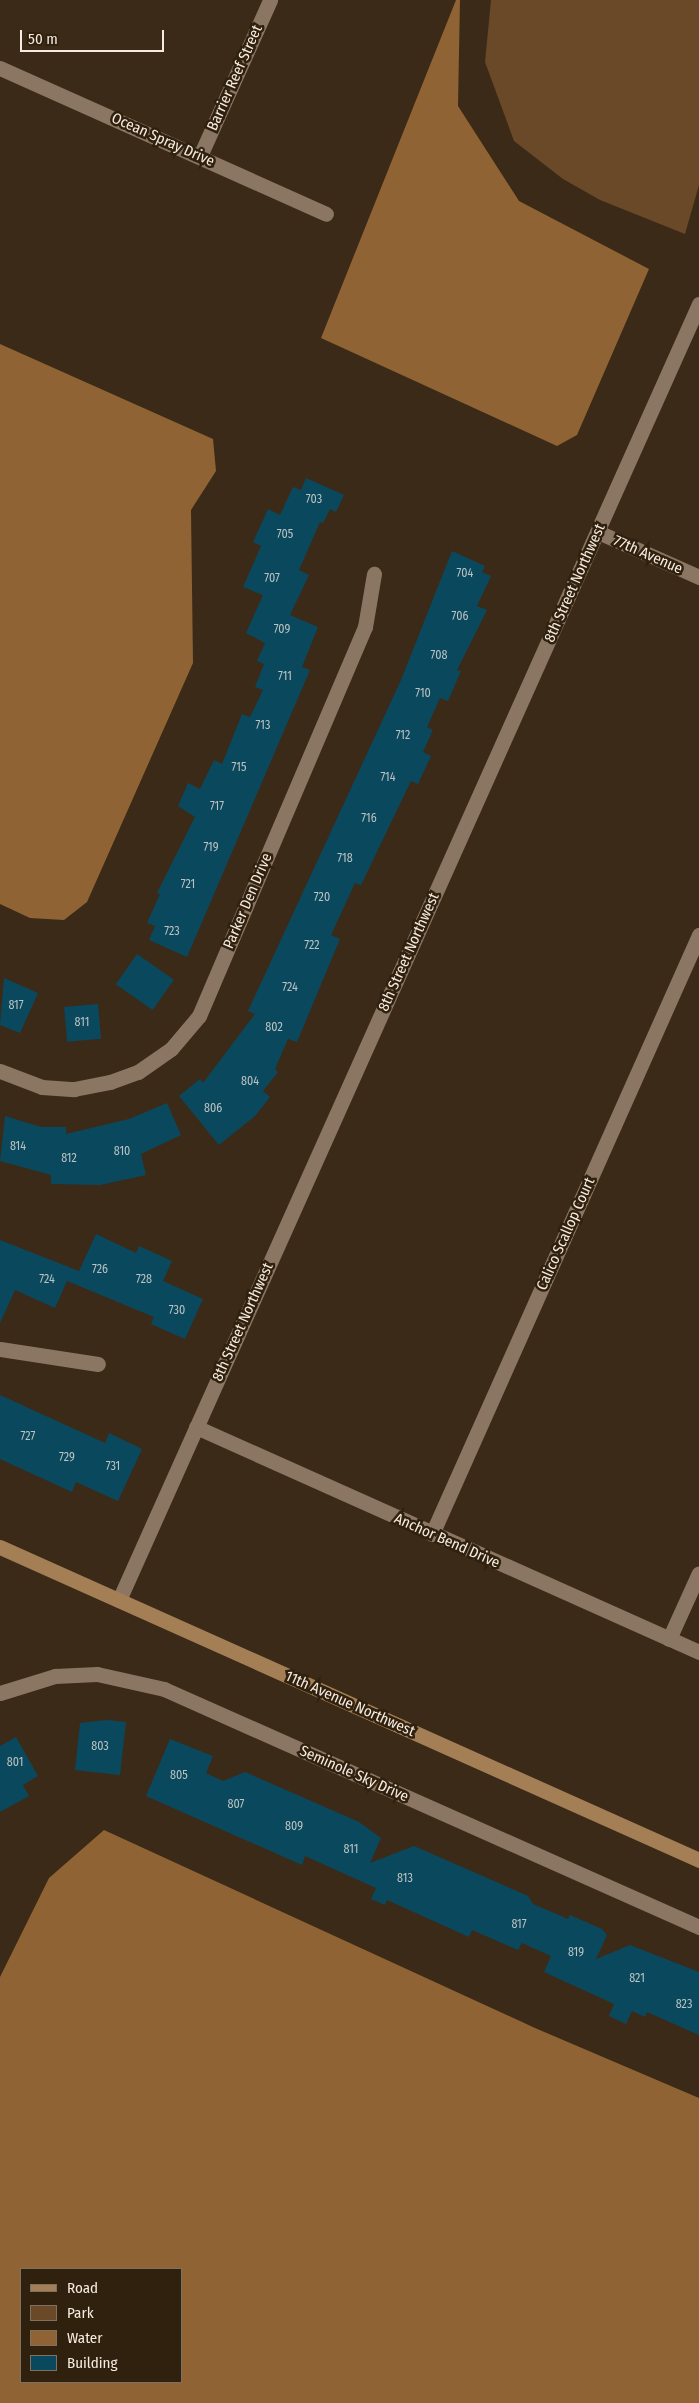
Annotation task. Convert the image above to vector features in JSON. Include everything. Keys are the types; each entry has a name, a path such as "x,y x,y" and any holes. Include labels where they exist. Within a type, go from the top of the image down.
{"street":[{"name":"Barrier Reef Street","path":"200,156 270,0"},
{"name":"Ocean Spray Drive","path":"0,68 326,214"},
{"name":"8th Street Northwest","path":"119,1600 699,304"},
{"name":"77th Avenue","path":"598,532 699,577"},
{"name":"Parker Den Drive","path":"0,1070 42,1087 74,1089 110,1082 138,1072 171,1049 198,1016 365,627 374,574"},
{"name":"Calico Scallop Court","path":"432,1534 699,935"},
{"path":"0,1349 98,1364"},
{"name":"Anchor Bend Drive","path":"196,1427 699,1652"},
{"name":"11th Avenue Northwest","path":"0,1547 699,1860"},
{"path":"669,1639 699,1573"},
{"name":"Seminole Sky Drive","path":"0,1693 55,1676 89,1675 164,1690 699,1927"}],"green space":[{"path":"491,0 699,0 699,185 685,234 600,200 563,179 514,141 485,62"}],"water":[{"path":"456,0 460,0 458,106 519,201 649,269 577,435 557,446 321,338"},
{"path":"0,344 213,439 216,471 191,510 193,663 87,902 64,920 30,918 0,904"},
{"path":"104,1830 535,2028 699,2098 699,2403 0,2403 0,1977 49,1878"}],"building":[{"path":"306,478 344,495 336,512 330,509 323,523 320,522 299,570 309,575 290,615 318,627 302,667 310,670 187,957 149,940 155,926 147,923 160,894 157,893 195,817 178,806 188,783 200,789 214,760 222,764 242,714 250,717 263,690 255,687 264,664 257,661 265,643 246,633 263,595 243,587 261,546 253,542 268,509 280,515 293,487 301,490"},
{"path":"452,551 485,566 482,572 491,576 477,606 487,610 457,670 461,671 448,701 440,698 427,727 433,730 423,752 431,756 418,784 411,781 361,885 355,883 331,935 340,939 297,1042 288,1039 275,1069 278,1072 263,1091 270,1097 255,1116 219,1145 179,1096 200,1079 203,1083 255,1014 248,1011 401,680"},
{"path":"137,954 174,980 153,1010 116,984"},
{"path":"4,978 38,993 20,1033 0,1025"},
{"path":"98,1004 101,1039 67,1042 64,1007"},
{"path":"167,1103 181,1135 141,1154 146,1175 100,1185 51,1184 51,1175 0,1161 5,1116 41,1127 66,1127 66,1134 129,1119"},
{"path":"96,1234 136,1253 139,1246 172,1261 163,1281 203,1299 185,1339 151,1324 154,1317 67,1281 55,1308 15,1290 0,1323 0,1240 79,1271"},
{"path":"0,1395 105,1443 109,1433 142,1449 118,1501 76,1482 72,1492 0,1459"},
{"path":"107,1720 126,1722 120,1775 75,1770 80,1723"},
{"path":"16,1737 38,1776 23,1785 29,1796 0,1812 0,1746"},
{"path":"170,1739 213,1756 206,1773 223,1781 245,1772 359,1822 381,1838 370,1863 414,1846 528,1896 533,1904 568,1919 570,1915 602,1929 607,1935 596,1959 630,1945 699,1972 699,2035 647,2012 645,2017 632,2011 626,2024 609,2016 614,2004 544,1972 551,1956 522,1943 518,1950 472,1930 469,1937 387,1900 385,1905 371,1899 376,1888 305,1856 302,1865 146,1796"}]}
